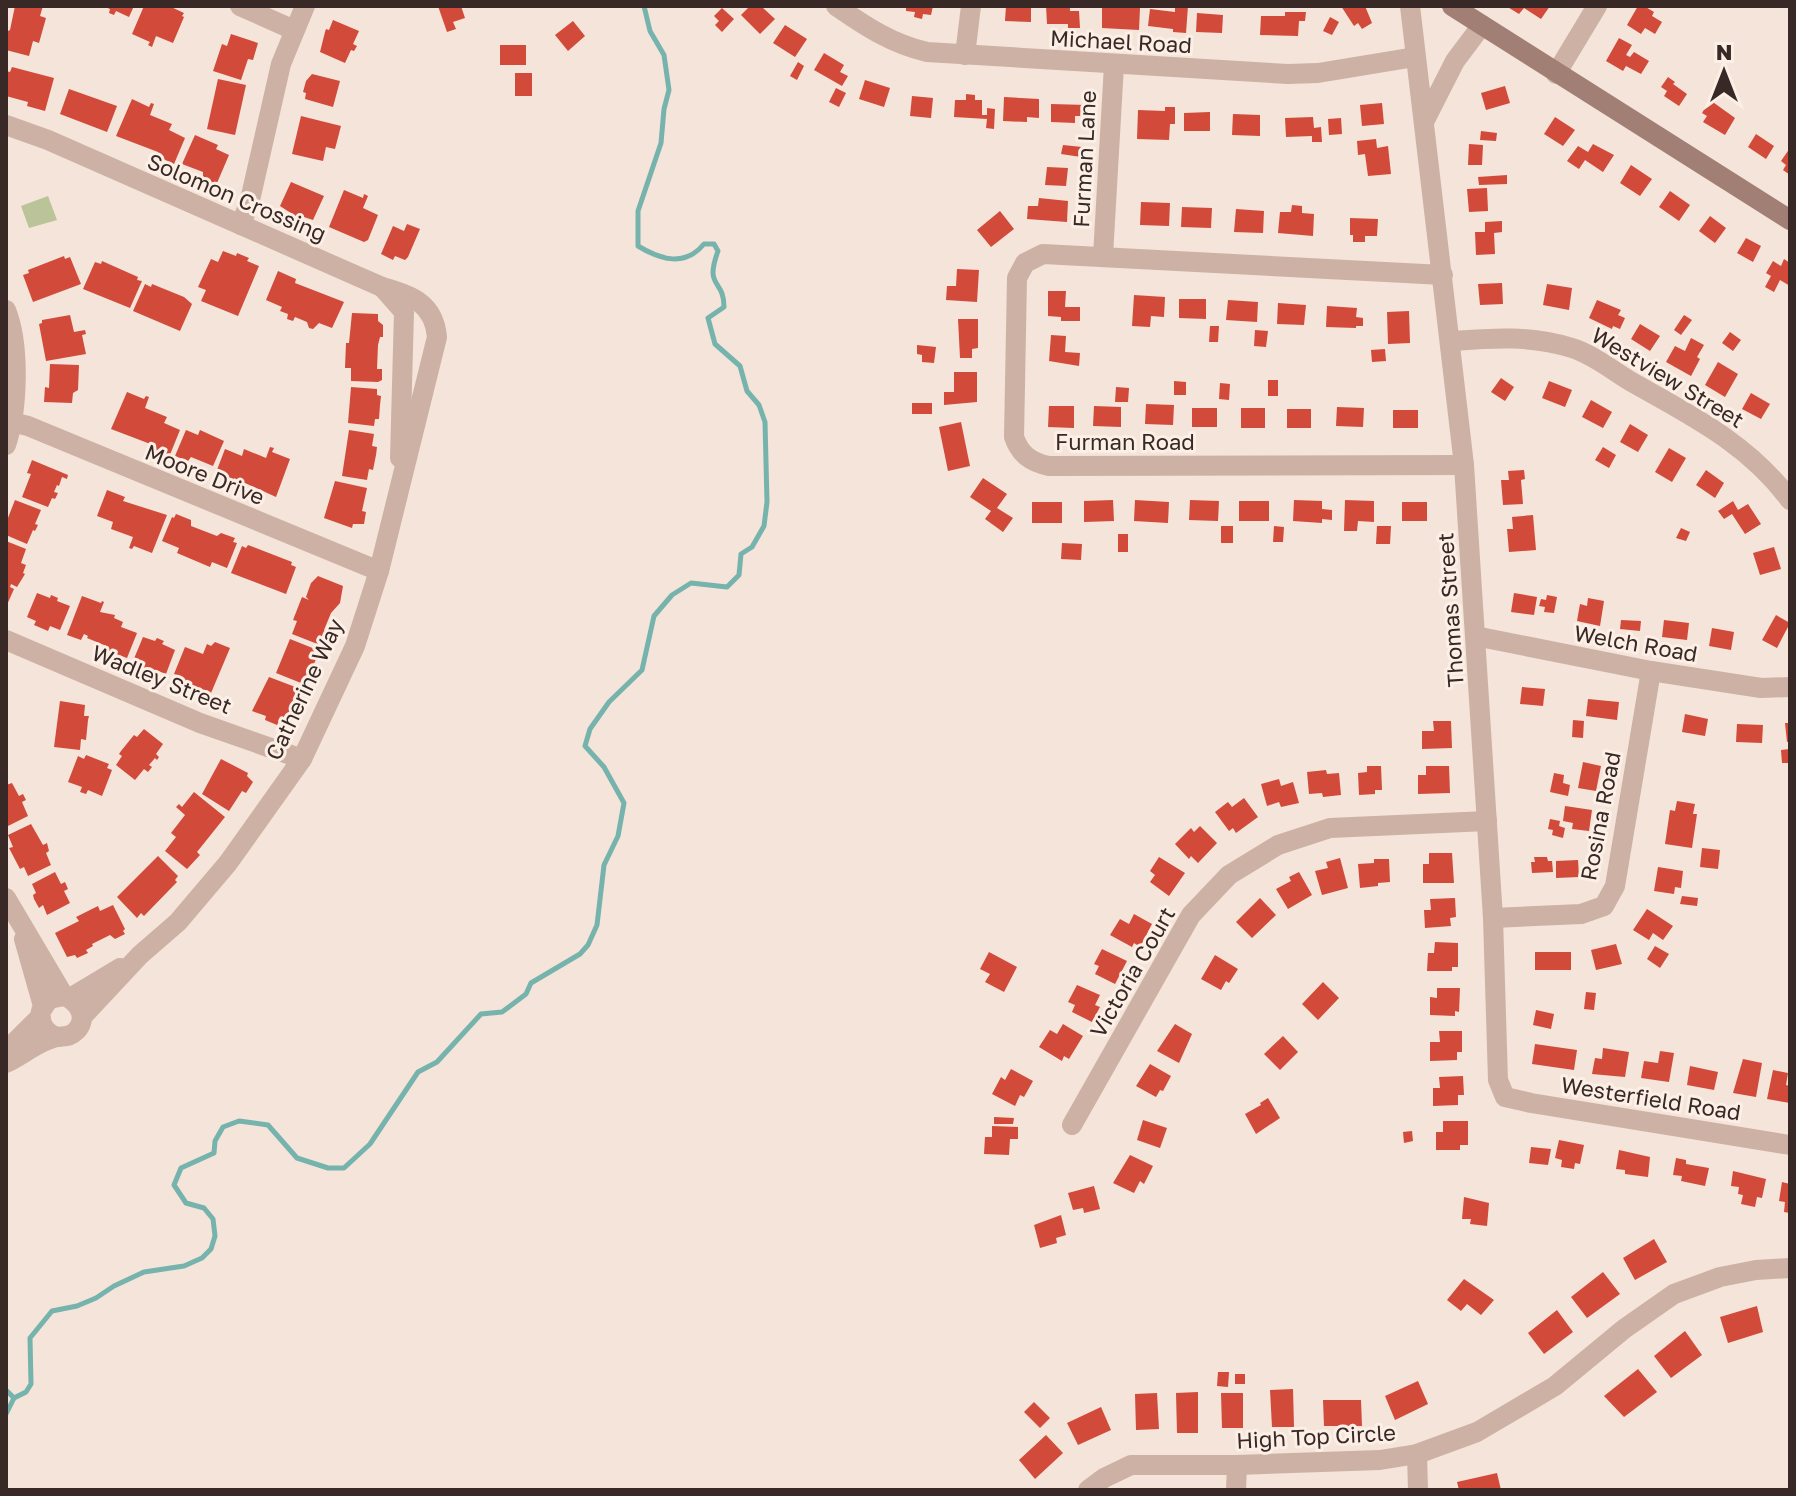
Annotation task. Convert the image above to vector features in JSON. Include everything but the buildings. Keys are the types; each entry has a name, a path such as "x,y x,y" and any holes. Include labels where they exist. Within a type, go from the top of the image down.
{"main road":[{"path":"1452,6 1790,220"}],"street":[{"path":"240,6 294,30"},
{"path":"241,225 250,200 281,64 305,6"},
{"name":"Michael Road","path":"836,6 876,33 905,47 927,52 1288,74 1318,73 1415,57"},
{"path":"965,55 971,6"},
{"name":"Thomas Street","path":"1410,6 1464,465 1493,918 1498,1080 1505,1097"},
{"path":"1556,74 1597,6"},
{"path":"1425,120 1455,61 1482,25"},
{"name":"Furman Lane","path":"1103,256 1114,65"},
{"name":"Solomon Crossing","path":"6,125 382,287"},
{"name":"Solomon Crossing","path":"6,140 73,152"},
{"name":"Furman Road","path":"1443,275 1043,254 1025,263 1017,278 1012,423 1018,449 1036,463 1049,466 1464,465"},
{"name":"Catherine Way","path":"382,287 401,307 404,320 398,490"},
{"name":"Catherine Way","path":"82,1017 140,955 178,922 228,863 302,759 355,646 408,462 437,337 431,314 419,299 382,287"},
{"path":"6,310 15,374 12,422 6,445"},
{"name":"Westview Street","path":"1451,341 1509,337 1575,348 1727,437 1770,473 1790,500"},
{"name":"Moore Drive","path":"12,422 379,571"},
{"name":"Welch Road","path":"1475,636 1651,671 1761,688 1790,687"},
{"name":"Wadley Street","path":"6,640 200,723 302,759"},
{"name":"Rosina Road","path":"1493,918 1581,914 1604,906 1615,886 1651,671"},
{"name":"Victoria Court","path":"1072,1125 1191,915 1229,875 1278,845 1330,828 1487,821"},
{"path":"6,898 23,931 67,997 78,1005 82,1017 73,1033 57,1037 6,1063"},
{"path":"23,931 47,1032 57,1037"},
{"name":"Catherine Way","path":"67,997 140,955"},
{"path":"6,1051 49,999 67,997"},
{"name":"Westerfield Road","path":"1505,1097 1790,1145"},
{"name":"High Top Circle","path":"1088,1490 1131,1465 1380,1460 1417,1454 1477,1432 1555,1386 1624,1329 1674,1294 1720,1277 1790,1268"},
{"path":"1417,1454 1418,1490"},
{"path":"1236,1490 1237,1465"}],"green space":[{"path":"48,196 57,220 29,228 21,206"}],"waterway":[{"path":"14,1398 26,1392 31,1384 30,1338 52,1311 96,1298 144,1272 184,1266 202,1258 211,1249 215,1236 213,1219 204,1208 186,1203 174,1185 181,1168 214,1153 215,1141 223,1127 239,1121 268,1125 297,1158 328,1168 344,1168 370,1144 418,1072 437,1062 481,1014 502,1012 526,994 531,983 580,954 588,945 597,925 604,865 618,836 624,803 604,767 585,746 590,729 609,702 642,670 654,616 672,595 691,583 727,587 739,575 741,554 752,547 764,526 767,502 765,422 759,405 747,391 740,366 715,344 708,318 724,307 713,272 718,251 714,244 704,244 689,256 672,259 638,246 638,211 661,143 669,90 664,55 650,31 644,6"},
{"path":"6,1390 14,1398 6,1414"}]}
